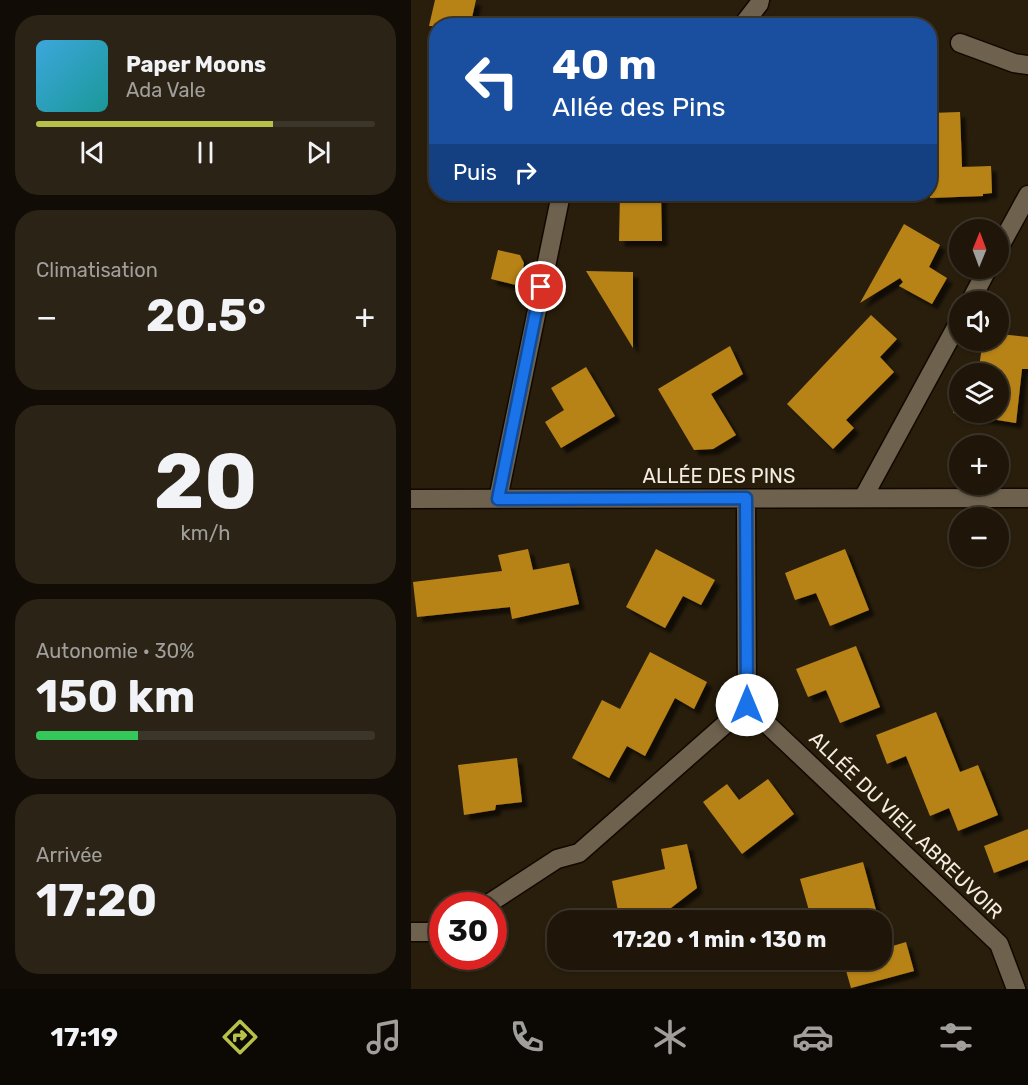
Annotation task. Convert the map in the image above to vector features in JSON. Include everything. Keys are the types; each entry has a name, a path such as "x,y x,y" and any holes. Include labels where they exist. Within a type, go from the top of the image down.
{"street":[{"path":"748,18 760,0"},
{"path":"960,43 1014,63 1028,65"},
{"path":"1009,230 1028,195"},
{"path":"498,499 560,201"},
{"path":"863,498 949,340"},
{"path":"506,892 557,859 579,853 747,705 746,498"},
{"name":"ALLÉE DES PINS","path":"411,499 1028,498"},
{"name":"ALLÉE DU VIEIL ABREUVOIR","path":"747,705 999,944 1016,989"},
{"path":"411,932 429,932"}],"building":[{"path":"435,0 476,0 472,18 431,18"},
{"path":"960,112 962,167 991,166 992,193 983,194 983,196 937,198 937,113"},
{"path":"620,201 661,201 662,241 619,241"},
{"path":"904,224 940,245 929,267 947,278 932,304 899,286 903,282 900,278 860,303"},
{"path":"498,250 520,255 524,263 520,286 491,279"},
{"path":"586,271 633,272 633,348"},
{"path":"871,315 897,339 880,357 894,372 846,420 854,428 833,449 787,404"},
{"path":"1009,335 1028,337 1028,369 1022,369 1016,423 1009,422 1009,363 980,363 981,351 1009,351"},
{"path":"730,346 743,374 711,394 736,435 713,449 694,450 658,389"},
{"path":"586,367 615,416 561,448 545,422 564,410 551,388"},
{"path":"528,549 533,570 569,563 579,604 512,619 510,607 417,617 413,582 502,571 498,555"},
{"path":"656,549 715,580 701,605 683,596 665,628 626,607"},
{"path":"845,549 869,610 830,626 816,593 795,600 785,573"},
{"path":"856,646 880,707 840,723 826,690 808,697 796,669"},
{"path":"650,652 707,682 694,709 675,698 645,756 627,746 609,778 572,758 602,700 620,709"},
{"path":"936,712 960,772 978,765 998,815 958,831 949,808 930,816 906,756 887,764 876,735"},
{"path":"517,758 522,802 496,805 495,810 464,815 458,765"},
{"path":"768,779 794,814 742,854 703,802 727,784 739,800"},
{"path":"1028,829 1028,860 994,873 984,846"},
{"path":"687,844 697,888 668,910 618,910 612,881 665,869 661,849"},
{"path":"863,862 876,910 809,910 800,879"},
{"path":"906,942 914,971 851,988 846,970 892,970 892,946"}],"route":[{"path":"541,287 498,499 746,498 747,705"}]}
